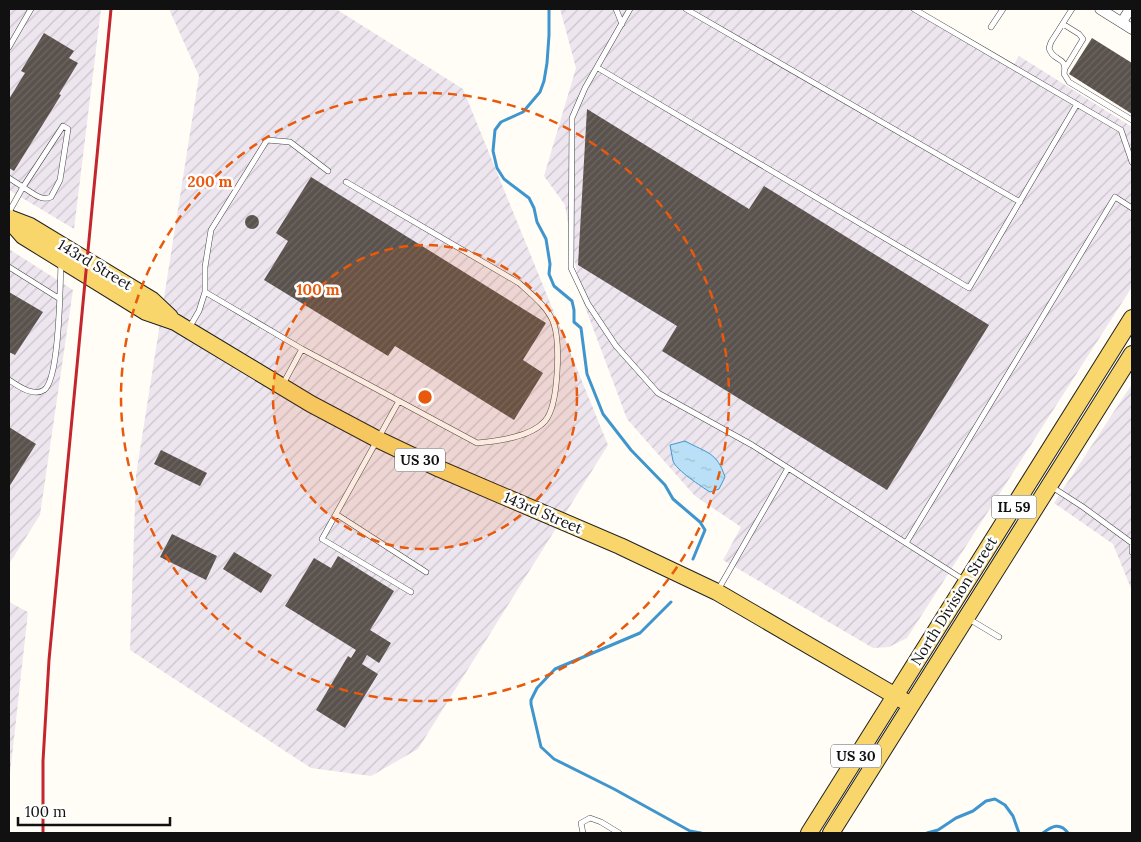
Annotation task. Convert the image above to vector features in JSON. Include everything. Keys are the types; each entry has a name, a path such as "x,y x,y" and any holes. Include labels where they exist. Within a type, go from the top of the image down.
{"main road":[{"name":"143rd Street","path":"9,219 23,236 146,312 181,326 282,387 377,439 620,546 717,592 911,705"},
{"name":"143rd Street","path":"9,219 30,226 152,300 181,326"},
{"name":"North Division Street","path":"809,833 1132,318"},
{"name":"North Division Street","path":"835,826 1132,354"}],"street":[{"path":"1100,9 1132,29"},
{"path":"1122,22 1130,9"}],"lane":[{"path":"9,47 31,9"},
{"path":"616,9 622,24"},
{"path":"630,9 586,88 572,118 571,268 588,304 616,346 658,393 752,445 966,582"},
{"path":"686,9 1020,202"},
{"path":"914,9 1121,130 1132,162"},
{"path":"992,27 1003,9"},
{"path":"1066,67 1064,63 1050,52 1049,48 1072,9"},
{"path":"1063,24 1079,34 1083,39 1066,67 1064,74 1069,82 1132,120"},
{"path":"598,68 969,288 1077,104"},
{"path":"9,178 23,187 43,199 51,197 60,180 68,129 63,126 23,187 9,212"},
{"path":"181,326 199,311 205,292 211,230 267,140 290,142 328,171"},
{"path":"205,292 302,349 477,443 499,441 532,431 545,421 552,410 558,356 553,323 539,301 519,283 346,182"},
{"path":"906,543 1115,197 1132,208"},
{"path":"9,380 19,387 36,393 42,391 50,383 55,357 61,259"},
{"path":"9,268 60,299"},
{"path":"282,387 302,349"},
{"path":"399,401 322,540 411,592"},
{"path":"717,592 788,468"},
{"path":"1050,485 1083,506 1132,543 1132,552"},
{"path":"336,514 426,572"},
{"path":"967,617 999,637"},
{"path":"583,833 581,823 590,818 601,822 619,833"}],"shaded area":[{"path":"9,9 101,9 74,229 9,190"},
{"path":"169,9 336,9 463,89 608,445 418,749 371,776 311,768 130,650 136,475 199,76"},
{"path":"560,9 911,9 1012,68 1019,56 1132,127 1132,287 907,638 889,647 873,648 723,560 741,527 695,496 627,419 581,296 565,205 544,176 576,68"},
{"path":"9,249 73,290 40,515 9,564"},
{"path":"1132,384 1132,591 1113,544 1054,503"},
{"path":"9,602 28,612 9,783"}],"water":[{"path":"685,441 715,458 725,477 719,489 710,492 675,465 670,445"}],"building":[{"path":"44,33 74,51 69,58 78,63 59,94 61,95 14,171 9,168 9,99 25,73 21,71"},
{"path":"1092,38 1132,63 1132,114 1069,74"},
{"path":"587,109 749,209 764,186 989,325 887,490 662,351 677,326 578,265"},
{"path":"311,177 546,323 523,360 543,373 514,420 395,346 388,356 264,280 288,241 276,233"},
{"path":"249,215 255,215 259,222 255,229 249,229 245,225 245,219"},
{"path":"9,292 43,312 15,355 9,352"},
{"path":"9,427 36,444 9,487"},
{"path":"161,450 207,473 200,486 154,464"},
{"path":"172,534 217,556 206,580 160,557"},
{"path":"234,552 272,575 261,593 223,569"},
{"path":"338,556 394,591 370,630 391,643 379,663 367,655 362,664 378,674 345,728 316,710 348,656 351,658 356,650 285,606 314,558 331,568"}],"waterway":[{"path":"549,9 549,35 544,81 540,92 523,112 501,122 495,130 493,151 497,168 504,179 529,198 534,208 537,222 546,239 550,264 549,274 554,286 572,301 574,322 581,328 587,374 603,414 631,450 665,485 673,499 700,522 705,530 693,559"},
{"path":"671,602 640,633 555,669 537,688 531,704 541,747 554,759 614,789 690,831 701,833"},
{"path":"927,833 938,830 956,818 973,811 986,801 995,799 1005,805 1013,816 1019,833"},
{"path":"1043,833 1056,826 1062,827 1068,833"}],"railway":[{"path":"43,833 43,761 49,660 111,9"}]}
